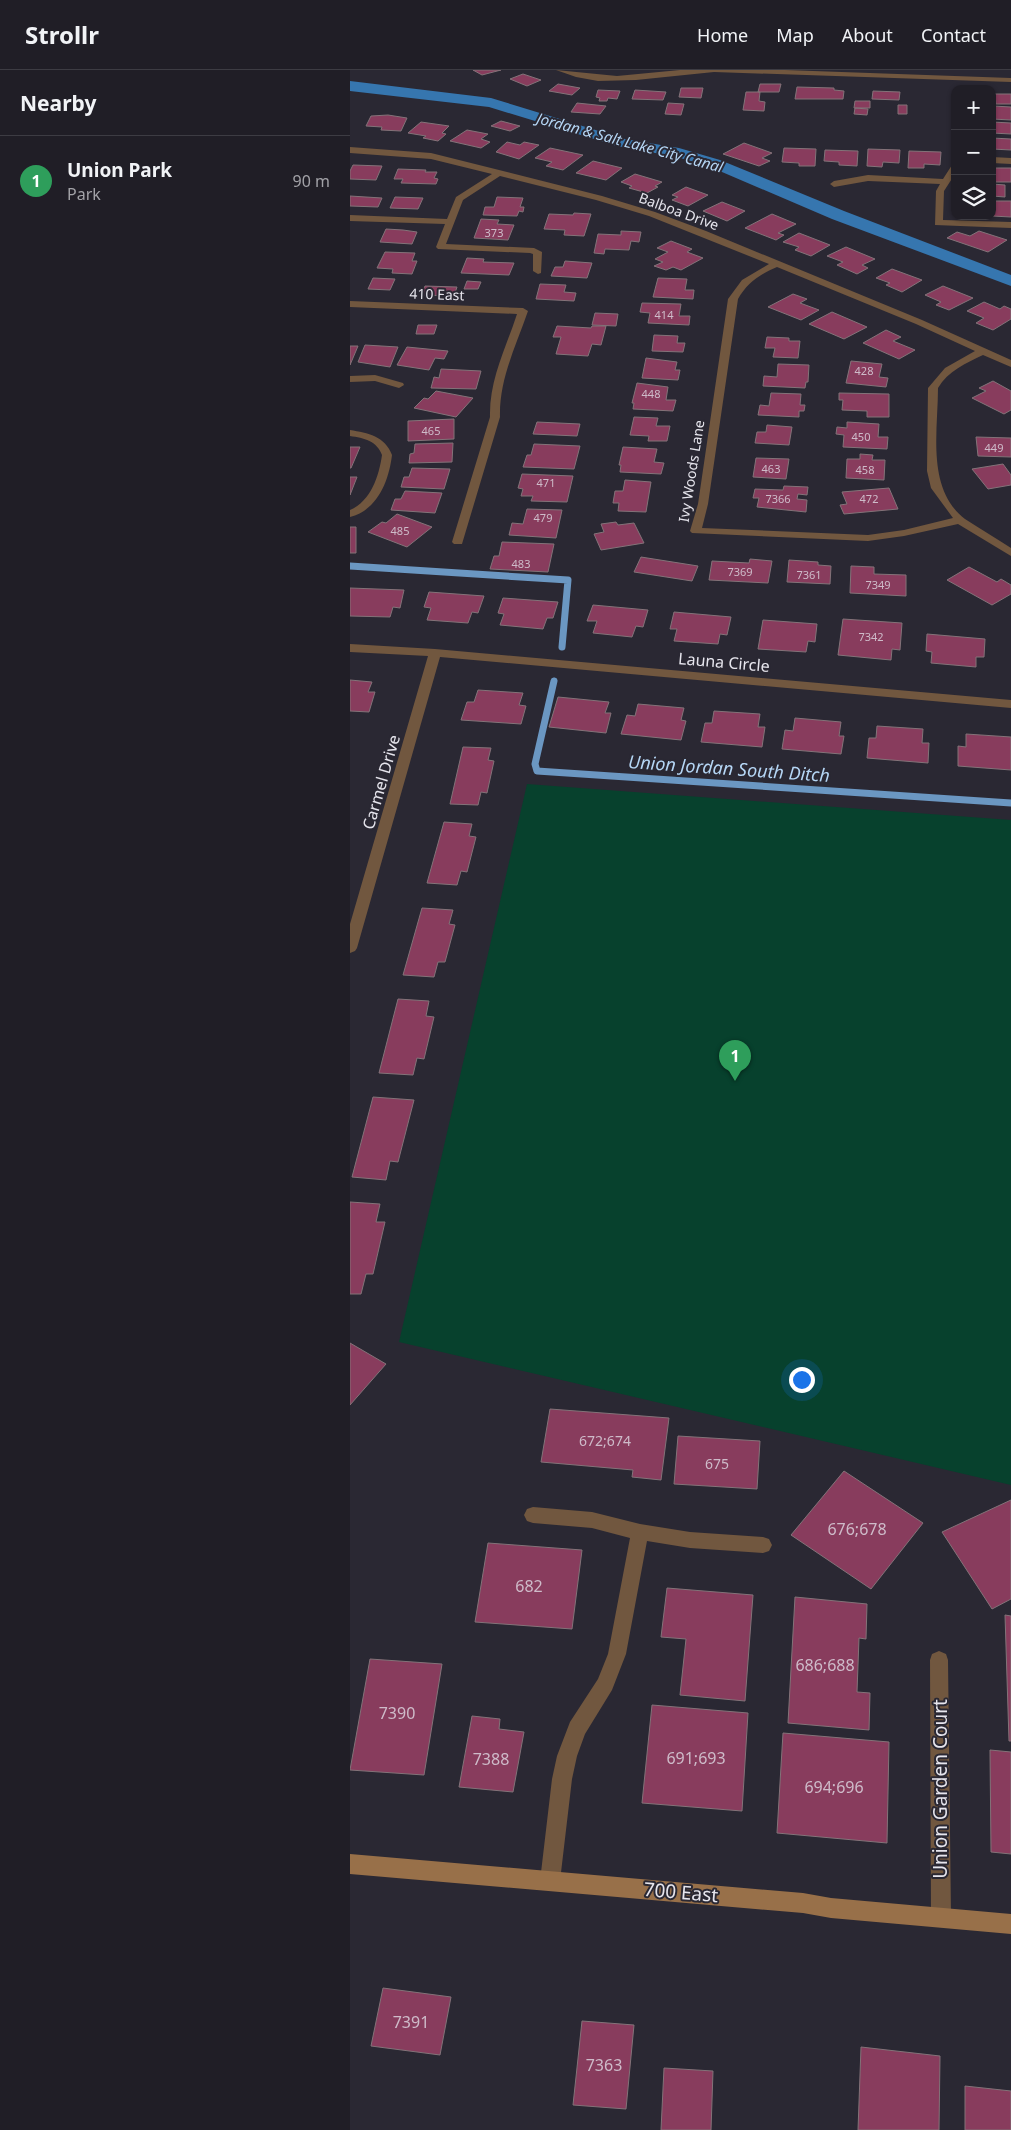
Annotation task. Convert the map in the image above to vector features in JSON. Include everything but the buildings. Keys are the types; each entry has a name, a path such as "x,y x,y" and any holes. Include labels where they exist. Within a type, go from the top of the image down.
{"street":[{"path":"560,70 582,76 632,79 711,70"},
{"path":"716,70 848,72 1011,80"},
{"path":"966,79 966,85"},
{"name":"Balboa Drive","path":"350,150 431,156 599,198 652,214 703,233 919,322 1011,364"},
{"path":"996,160 1011,161"},
{"path":"499,172 459,199 441,247 531,250 537,252 539,257 538,271"},
{"path":"951,172 940,191 938,223 1011,226"},
{"path":"834,184 868,178 944,182"},
{"path":"350,218 450,222"},
{"name":"Ivy Woods Lane","path":"776,264 744,282 739,287 731,304 703,504 696,531 868,538 904,533 960,520"},
{"name":"410 East","path":"350,304 523,312 517,331 511,341 494,399 496,417 458,542"},
{"path":"984,351 946,371 933,388 932,471 936,488 946,504 960,520 1011,553"},
{"path":"350,379 375,378 398,384"},
{"path":"350,433 360,434 377,440 386,449 388,455 373,498 365,507 352,514"},
{"name":"Launa Circle","path":"350,648 435,653 1011,704"},
{"name":"Carmel Drive","path":"350,948 435,653"},
{"path":"533,1515 592,1520 640,1532 690,1540 763,1545"},
{"path":"550,1881 562,1779 567,1756 577,1729 606,1684 617,1654 640,1532"},
{"name":"Union Garden Court","path":"939,1660 941,1917"},
{"name":"700 East","path":"350,1864 1011,1924"}],"green space":[{"path":"527,784 1011,820 1011,1485 399,1342"}],"waterway":[{"name":"Jordan & Salt Lake City Canal","path":"350,86 491,103 623,143 679,153 714,163 838,215 1011,281"},
{"name":"Union Jordan South Ditch","path":"350,566 568,580 562,647"},
{"name":"Union Jordan South Ditch","path":"554,681 535,764 537,771 1011,803"}],"place":[{"name":"Union Park","path":"735,1081"}]}
